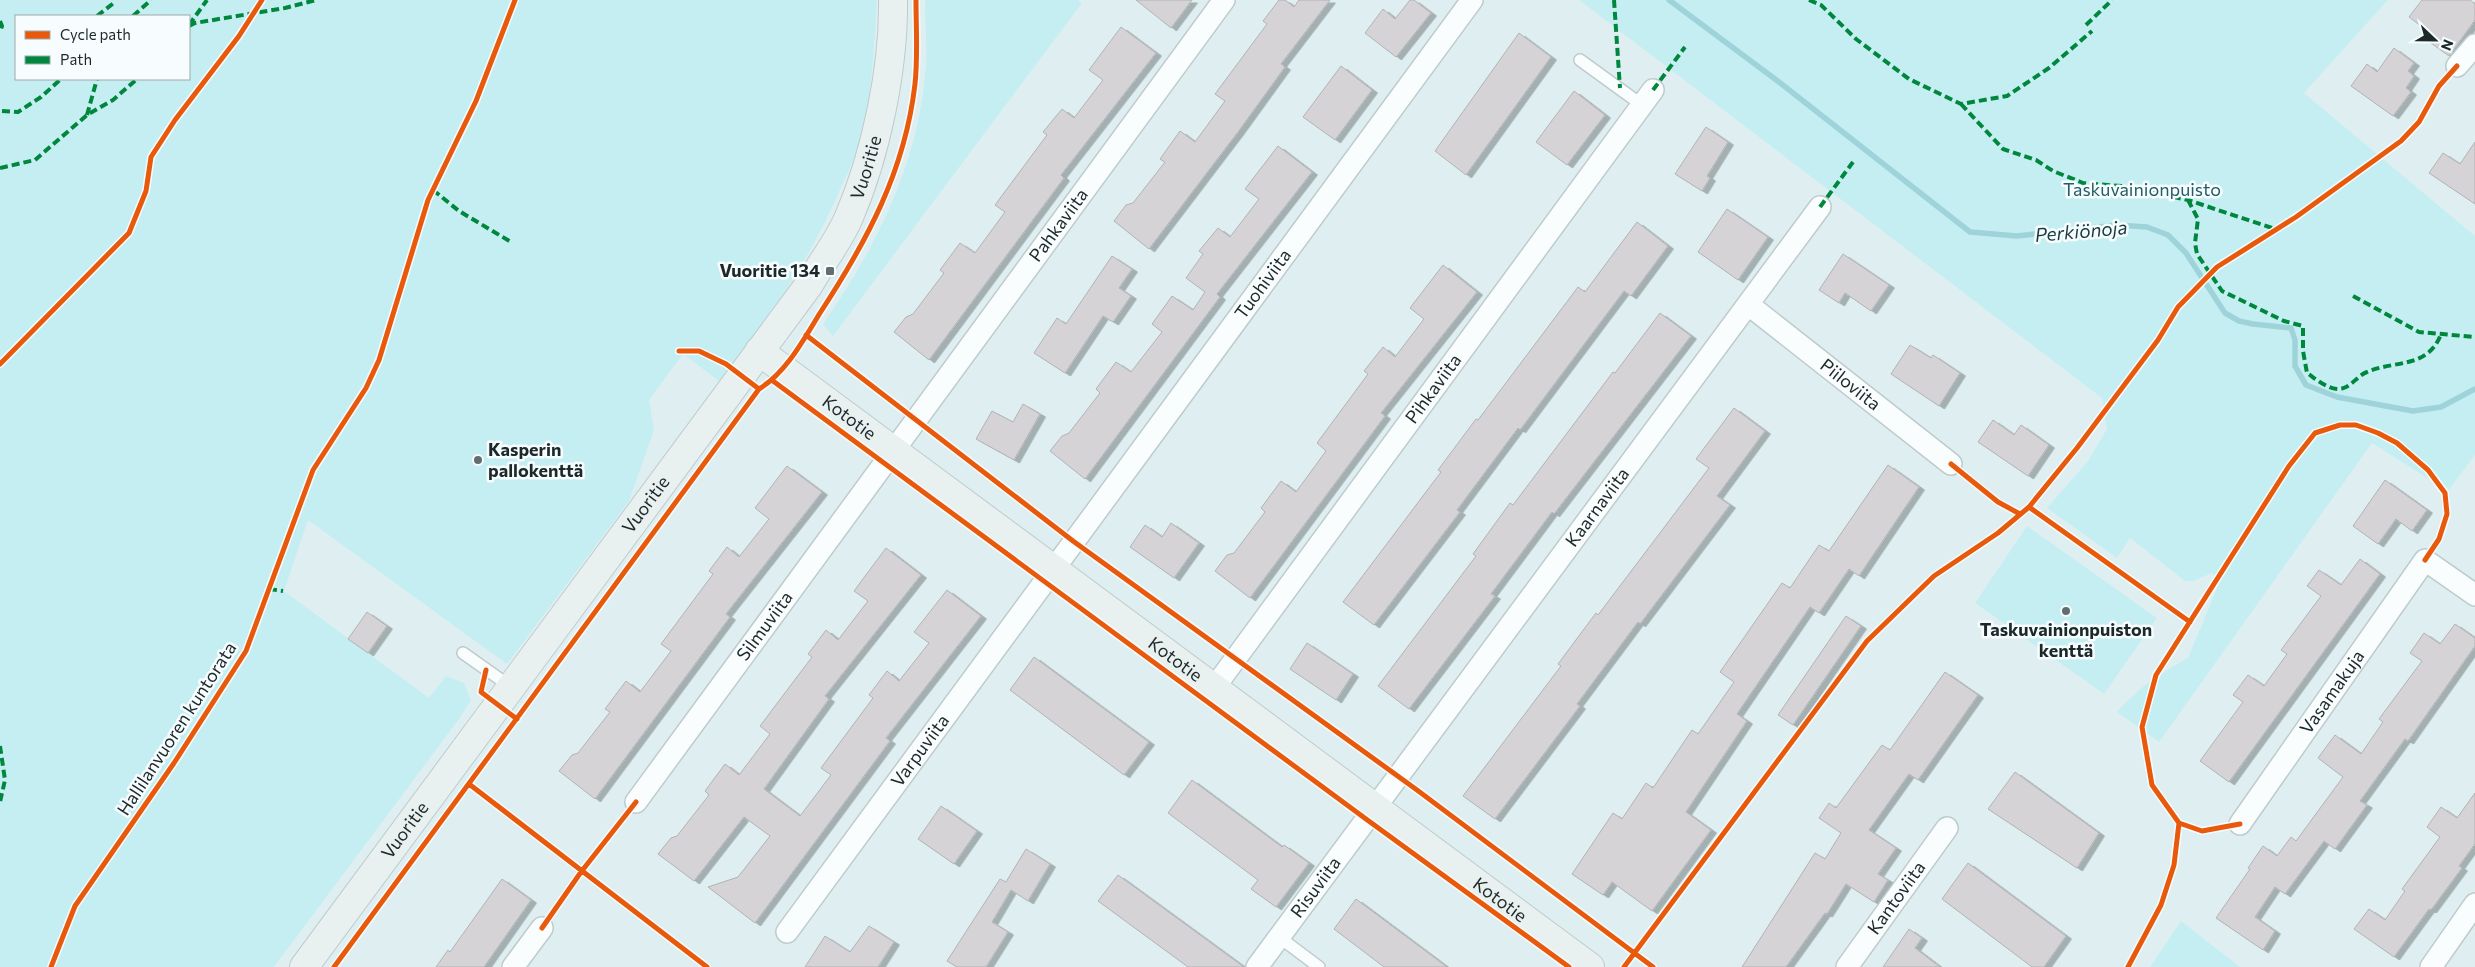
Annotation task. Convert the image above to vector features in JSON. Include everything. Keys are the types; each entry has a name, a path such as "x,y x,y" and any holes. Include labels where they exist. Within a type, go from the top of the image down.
{"street":[{"name":"Vuoritie","path":"304,967 808,286 849,218 871,155 886,78 893,0"},
{"name":"Pahkaviita","path":"893,450 1224,0"},
{"name":"Tuohiviita","path":"1053,569 1472,0"},
{"path":"2457,66 2475,45"},
{"name":"Pihkaviita","path":"1214,688 1647,97"},
{"name":"Kaarnaviita","path":"1375,807 1820,207"},
{"name":"Piiloviita","path":"1749,305 1951,464"},
{"name":"Kototie","path":"759,351 1590,967"},
{"name":"Silmuviita","path":"636,802 893,450"},
{"name":"Vasamakuja","path":"2240,824 2426,560 2475,595"},
{"name":"Varpuviita","path":"787,932 1053,569"},
{"name":"Risuviita","path":"1257,967 1375,807"},
{"name":"Kantoviita","path":"1847,967 1947,828"},
{"path":"2431,967 2475,904"},
{"path":"512,967 542,928"}],"lane":[{"path":"1580,60 1647,97"},
{"path":"463,653 511,687"},
{"path":"1279,937 1319,967"}],"green space":[{"path":"0,0 877,0 870,90 860,143 817,238 772,312 719,381 683,354 649,400 654,430 629,501 507,664 308,520 284,591 429,698 446,676 464,683 471,700 459,719 274,967 0,967"},
{"path":"925,0 1078,0 1082,3 833,336 823,324 860,267 876,237 890,206 913,143 926,67"},
{"name":"Taskuvainionpuisto","path":"1579,0 2388,0 2304,93 2475,236 2475,455 2448,491 2372,443 2159,742 2117,712 2150,682 2188,658 2220,581 2212,573 2193,581 2185,581 2130,538 2117,558 2047,508 2088,461 2107,429 2102,398"},
{"name":"Taskuvainionpuiston kenttä","path":"2027,526 2157,618 2104,694 1975,603"},
{"path":"2181,921 2240,967 2150,967"}],"building":[{"path":"1136,0 1192,0 1171,28"},
{"path":"1279,0 1285,0 1294,7 1299,0 1330,0 1281,64 1285,67 1238,132 1149,249 1114,221 1126,205 1133,203 1165,162 1160,159 1180,131 1195,142 1225,101 1215,94 1267,24 1263,21"},
{"path":"1410,0 1414,0 1431,13 1396,57 1365,33 1383,9 1395,19"},
{"path":"2422,0 2470,0 2475,4 2475,20 2449,56 2424,38 2429,32 2409,17"},
{"path":"1121,27 1156,53 1061,175 1064,178 929,360 894,332 906,317 913,314 944,273 940,270 960,243 975,253 1005,212 995,205 1047,135 1043,132 1062,109 1074,118 1103,80 1089,70"},
{"path":"1519,33 1551,57 1466,175 1435,151"},
{"path":"2394,48 2414,63 2408,71 2414,76 2406,88 2411,92 2393,116 2351,86 2367,64 2377,72"},
{"path":"1341,66 1372,90 1335,140 1303,117"},
{"path":"1574,91 1605,115 1567,165 1536,142"},
{"path":"1706,127 1728,142 1707,176 1710,178 1702,191 1675,174"},
{"path":"2475,142 2475,204 2429,173 2443,153 2460,164"},
{"path":"1278,146 1312,172 1217,294 1220,297 1085,479 1050,451 1062,436 1069,433 1100,393 1096,389 1116,362 1131,372 1162,332 1152,324 1172,296 1193,310 1205,292 1186,278 1203,254 1199,251 1218,228 1230,237 1259,199 1245,189"},
{"path":"1727,209 1768,237 1738,280 1698,252"},
{"path":"1637,222 1668,246 1631,296 1624,291 1520,430 1518,428 1457,510 1460,512 1374,625 1343,602 1441,472 1438,470 1476,419 1478,420 1578,287 1585,292"},
{"path":"1843,254 1889,285 1871,311 1845,293 1839,303 1819,290"},
{"path":"1112,256 1132,269 1119,288 1131,296 1113,322 1103,316 1065,373 1034,353 1057,318 1066,324"},
{"path":"1443,265 1477,292 1381,413 1385,416 1250,598 1215,571 1227,555 1234,553 1265,512 1261,508 1281,481 1296,492 1326,451 1317,443 1368,374 1364,371 1383,347 1395,357 1424,319 1410,308"},
{"path":"1660,313 1691,336 1554,514 1552,512 1491,594 1495,596 1409,709 1378,686 1476,556 1473,554 1510,503 1513,505"},
{"path":"1910,345 1931,358 1933,355 1960,373 1939,406 1891,374"},
{"path":"1023,404 1040,414 1014,460 976,439 992,411 1013,422"},
{"path":"1734,408 1765,431 1717,496 1730,505 1640,624 1638,622 1577,704 1580,706 1495,819 1463,796 1561,666 1558,664 1596,613 1598,615 1709,468 1696,459"},
{"path":"1993,420 2014,435 2021,425 2049,445 2028,476 1978,442"},
{"path":"1888,465 1919,487 1859,576 1849,569 1819,613 1810,607 1737,714 1747,721 1686,812 1711,830 1652,911 1612,882 1603,895 1572,874 1613,813 1622,819 1646,783 1653,788 1692,730 1698,734 1734,682 1720,672 1782,583 1790,588 1819,545 1829,551"},
{"path":"787,466 822,492 726,614 730,617 595,799 559,771 572,755 578,753 610,712 605,709 626,681 640,692 671,651 661,644 713,574 709,571 727,547 739,557 769,519 755,508"},
{"path":"2385,480 2427,510 2412,531 2396,519 2378,544 2353,526"},
{"path":"1171,523 1199,543 1174,578 1130,547 1145,525 1162,537"},
{"path":"886,548 921,575 825,696 829,699 764,789 800,816 831,775 821,768 873,698 869,695 887,671 899,681 929,643 914,632 947,590 981,616 886,738 890,741 755,923 708,887 738,877 770,836 744,817 694,881 658,854 671,838 677,836 709,795 705,791 725,764 739,775 770,734 760,726 812,657 808,654 826,630 838,640 868,601 854,591"},
{"path":"2360,559 2380,574 2229,782 2200,761 2243,702 2233,695 2248,675 2264,686 2287,654 2281,650 2321,596 2307,586 2319,570 2341,585"},
{"path":"367,612 387,626 368,653 348,639"},
{"path":"1846,616 1861,626 1793,725 1778,715"},
{"path":"2455,624 2475,638 2475,646 2408,741 2405,739 2360,801 2367,805 2335,849 2324,841 2285,894 2275,887 2255,917 2275,931 2263,950 2216,918 2250,869 2248,868 2263,846 2277,856 2291,837 2296,841 2343,777 2318,758 2335,735 2361,754 2383,722 2379,719 2422,661 2410,653 2424,633 2440,644"},
{"path":"1307,643 1353,674 1336,700 1290,669"},
{"path":"1034,657 1149,742 1124,775 1010,690"},
{"path":"1945,672 1978,695 1918,780 1909,774 1869,830 1896,848 1878,874 1888,880 1874,902 1846,884 1827,914 1825,913 1786,967 1742,967 1815,853 1825,859 1841,833 1819,818 1829,803 1836,808 1882,745 1890,750"},
{"path":"2015,772 2099,833 2077,868 1988,809"},
{"path":"1192,780 1282,847 1284,845 1309,863 1276,907 1251,889 1258,880 1168,813"},
{"path":"2475,793 2475,844 2459,866 2462,868 2394,957 2354,929 2369,909 2385,920 2405,891 2402,889 2440,837 2427,827 2441,807 2457,818"},
{"path":"941,806 977,831 954,864 918,839"},
{"path":"1026,849 1050,864 1028,901 1011,890 992,922 1008,932 986,967 957,967 947,961 1000,879 1006,882"},
{"path":"1968,863 2066,936 2044,967 2032,967 1942,899"},
{"path":"1118,875 1244,967 1188,967 1098,901"},
{"path":"502,879 531,900 484,967 436,967 448,950 450,952"},
{"path":"1356,899 1447,967 1384,967 1334,929"},
{"path":"869,926 894,942 878,967 805,967 825,936 850,952"},
{"path":"1909,929 1922,938 1915,948 1940,967 1883,967"}],"waterway":[{"name":"Perkiönoja","path":"1669,0 1779,82 1970,232 2017,236 2117,225 2147,227 2168,235 2186,253 2225,313 2239,321 2291,328 2295,340 2295,366 2306,385 2337,397 2413,411 2441,407 2475,389"}],"marked path":[{"path":"134,15 151,0"},
{"path":"190,24 207,0"},
{"path":"190,26 195,23 285,8 316,0"},
{"path":"1614,0 1620,88"},
{"path":"1809,0 1821,5 1856,39 1909,79 1961,104 2007,96 2049,68 2092,31"},
{"path":"2086,25 2112,0"},
{"path":"98,15 115,2"},
{"path":"0,21 2,26 0,32"},
{"path":"1653,90 1685,47"},
{"path":"2,111 18,112 41,97 60,80"},
{"path":"87,115 97,80"},
{"path":"0,168 35,160 87,115 113,100 136,80"},
{"path":"1961,104 2003,149 2036,160 2053,171 2083,183 2121,186 2188,200 2278,230"},
{"path":"1820,207 1853,162"},
{"path":"433,190 459,211 511,242"},
{"path":"2188,200 2198,219 2195,243 2197,254 2222,291 2284,321 2303,326 2303,351 2307,373 2325,385 2342,389 2367,372 2419,358 2428,353 2441,334"},
{"path":"2353,296 2419,332 2475,337"},
{"path":"269,589 283,591"},
{"path":"0,746 5,780 0,802"}],"cycle path":[{"path":"0,364 129,233 146,191 151,157 175,120 239,36 262,0"},
{"name":"Hallilanvuoren kuntorata","path":"51,967 75,906 174,763 246,651 313,470 366,388 379,360 428,200 476,101 515,0"},
{"path":"334,967 759,389 778,374 794,355 837,286 868,232 893,176 903,146 915,84 917,52 916,0"},
{"path":"1624,967 1867,641 1934,576 1998,533 2029,507 2077,448 2158,340 2178,307 2217,267 2296,217 2401,141 2419,122 2439,86 2457,66"},
{"path":"806,335 1073,541 1417,790 1653,967"},
{"path":"679,351 699,351 726,364 759,389"},
{"path":"773,381 1569,967"},
{"path":"2240,824 2202,831 2179,823 2152,785 2142,727 2156,675 2289,466 2315,433 2340,425 2356,425 2378,433 2397,443 2428,470 2445,493 2447,514 2439,539 2425,560"},
{"path":"1951,464 1998,502 2020,514"},
{"path":"2029,507 2190,622"},
{"path":"486,670 481,692 517,719"},
{"path":"469,784 707,967"},
{"path":"542,928 581,872 636,802"},
{"path":"2128,967 2161,905 2174,865 2179,823"}],"place":[{"name":"Vuoritie 134","path":"830,271"},
{"name":"Kasperin pallokenttä","path":"478,460"},
{"name":"Taskuvainionpuiston kenttä","path":"2066,611"}]}
